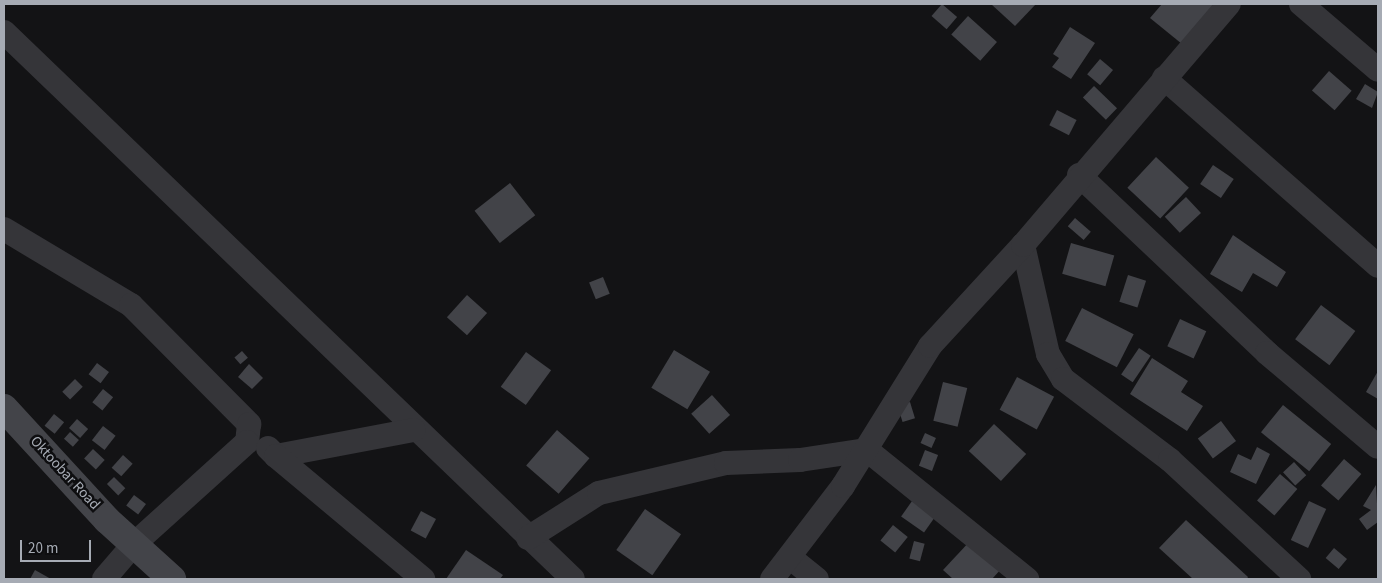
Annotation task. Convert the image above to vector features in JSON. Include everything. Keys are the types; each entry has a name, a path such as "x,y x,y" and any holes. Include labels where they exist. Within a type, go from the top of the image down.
{"street":[{"path":"772,579 792,559 867,450 930,346 1022,245 1079,174 1229,4"},
{"path":"1301,4 1378,70"},
{"path":"4,32 276,290 414,430 574,579"},
{"path":"1164,78 1378,266"},
{"path":"1079,174 1267,353 1378,447"},
{"path":"4,229 131,305 222,393 249,424 250,432 423,579"},
{"path":"1022,245 1048,354 1063,379 1170,460 1299,579"},
{"name":"Oktoobar Road","path":"4,408 134,544 172,579"},
{"path":"276,456 414,430"},
{"path":"104,579 134,544 238,450 250,432"},
{"path":"528,538 599,493 726,463 800,460 867,450 1027,579"},
{"path":"792,559 817,579"}],"building":[{"path":"942,4 957,17 947,29 932,16"},
{"path":"991,4 1036,4 1015,26"},
{"path":"1162,4 1215,4 1182,44 1150,18"},
{"path":"968,16 997,42 980,61 951,35"},
{"path":"1070,27 1095,43 1071,79 1052,67 1059,58 1053,54"},
{"path":"1100,59 1113,70 1100,85 1087,74"},
{"path":"1329,71 1352,91 1335,110 1312,91"},
{"path":"1365,84 1378,92 1372,108 1356,99"},
{"path":"1094,86 1117,108 1106,120 1083,98"},
{"path":"1057,110 1077,120 1069,135 1049,125"},
{"path":"1156,157 1189,188 1160,218 1127,188"},
{"path":"1213,165 1234,179 1221,198 1200,184"},
{"path":"510,183 535,215 500,243 475,211"},
{"path":"1186,197 1201,213 1180,233 1165,217"},
{"path":"1075,218 1091,232 1084,240 1068,226"},
{"path":"1233,235 1286,272 1277,287 1253,273 1242,292 1210,274"},
{"path":"1071,243 1114,255 1105,286 1062,274"},
{"path":"1128,275 1146,281 1137,308 1119,302"},
{"path":"603,277 610,294 596,299 589,283"},
{"path":"467,295 487,313 467,335 447,317"},
{"path":"1321,305 1355,331 1329,365 1295,339"},
{"path":"1082,308 1134,334 1117,367 1065,341"},
{"path":"1180,319 1206,331 1194,358 1167,346"},
{"path":"1139,348 1151,356 1133,382 1121,375"},
{"path":"674,350 710,372 687,409 651,388"},
{"path":"242,351 248,358 240,364 234,358"},
{"path":"526,352 551,370 526,405 501,387"},
{"path":"1152,358 1188,381 1181,392 1203,406 1187,431 1130,394"},
{"path":"97,363 109,372 101,383 89,374"},
{"path":"249,364 263,378 252,389 238,377"},
{"path":"1378,371 1378,399 1366,392"},
{"path":"1017,377 1054,397 1037,429 1000,410"},
{"path":"75,379 83,387 70,400 62,392"},
{"path":"943,382 967,388 958,427 933,421"},
{"path":"103,389 113,397 102,410 92,402"},
{"path":"712,395 730,415 709,434 691,414"},
{"path":"910,402 915,418 903,422 898,406"},
{"path":"1283,405 1331,444 1309,471 1261,432"},
{"path":"54,414 64,422 55,434 45,426"},
{"path":"77,419 88,429 80,438 69,428"},
{"path":"1221,421 1236,441 1213,458 1198,438"},
{"path":"994,424 1026,454 1001,481 969,451"},
{"path":"103,426 116,436 105,450 92,440"},
{"path":"557,430 589,458 559,494 526,465"},
{"path":"70,432 79,440 73,447 64,439"},
{"path":"925,433 936,438 931,448 921,443"},
{"path":"1257,447 1270,454 1256,484 1230,472 1238,454 1251,460"},
{"path":"93,449 105,460 96,469 84,459"},
{"path":"925,450 938,455 932,471 919,466"},
{"path":"123,455 133,464 121,476 112,468"},
{"path":"1344,459 1361,474 1338,501 1321,485"},
{"path":"1294,462 1306,475 1295,485 1283,472"},
{"path":"1280,474 1297,489 1274,516 1257,500"},
{"path":"114,477 125,488 118,495 107,484"},
{"path":"1376,485 1378,522 1367,530 1359,519 1371,510 1363,506"},
{"path":"134,495 146,504 138,514 126,505"},
{"path":"912,501 935,517 924,533 901,517"},
{"path":"1309,501 1326,509 1308,548 1291,540"},
{"path":"645,509 681,534 652,575 616,550"},
{"path":"421,511 436,519 426,538 411,530"},
{"path":"1186,520 1248,577 1247,579 1193,579 1159,548"},
{"path":"893,525 908,537 895,553 880,541"},
{"path":"971,540 1002,568 992,579 953,579 943,570"},
{"path":"914,541 925,544 920,561 909,558"},
{"path":"1334,548 1347,559 1339,569 1326,558"},
{"path":"466,550 503,575 500,579 446,579"},
{"path":"35,570 51,579 30,579"}]}
